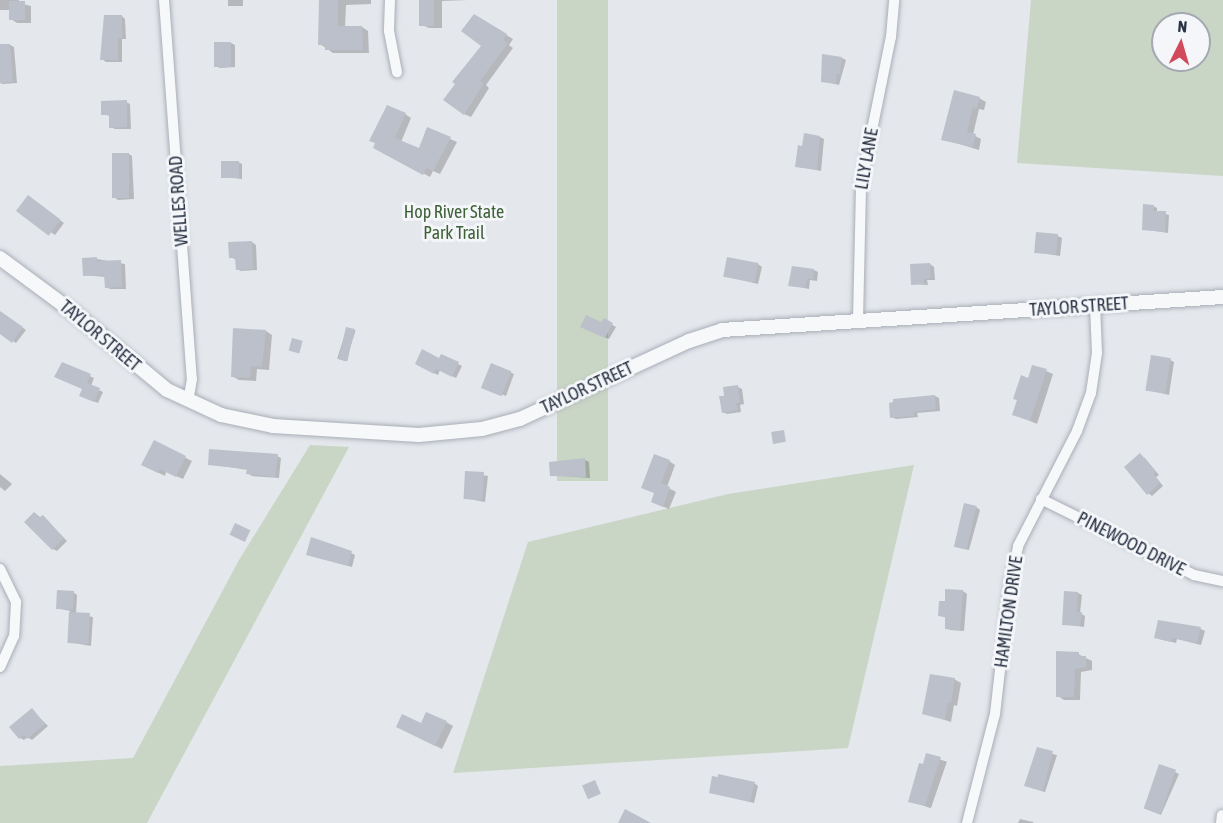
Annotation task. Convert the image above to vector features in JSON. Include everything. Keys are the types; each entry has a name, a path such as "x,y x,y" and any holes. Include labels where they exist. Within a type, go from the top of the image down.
{"street":[{"name":"WELLES ROAD","path":"164,0 192,379 188,401"},
{"path":"390,0 389,31 397,72"},
{"name":"LILY LANE","path":"858,320 861,184 891,37 894,0"},
{"name":"TAYLOR STREET","path":"0,258 73,312 153,379 188,401 221,415 273,426 419,435 482,429 520,419 688,341 722,330 1223,297"},
{"name":"HAMILTON DRIVE","path":"967,823 995,714 1010,582 1018,546 1077,431 1091,393 1097,353 1095,306"},
{"name":"PINEWOOD DRIVE","path":"1041,499 1194,575 1223,581"},
{"path":"0,569 16,602 14,636 0,667"}],"green space":[{"path":"557,0 608,0 608,481 557,481"},
{"path":"1031,0 1223,0 1223,176 1017,163"},
{"path":"310,445 349,447 147,823 0,823 0,766 133,758 239,560"},
{"path":"914,465 848,748 453,773 528,542 728,494"}],"building":[{"path":"319,0 338,0 338,26 362,26 363,50 325,50 325,45 318,45"},
{"path":"419,0 434,0 434,26 419,26"},
{"path":"9,1 25,1 25,20 9,20"},
{"path":"474,14 507,34 503,40 508,43 480,81 484,83 464,115 443,100 455,84 452,82 481,46 461,31"},
{"path":"104,15 122,15 122,38 118,38 118,60 100,60"},
{"path":"214,42 231,42 231,67 214,67"},
{"path":"0,44 10,44 13,82 0,83"},
{"path":"822,54 842,57 836,84 821,82"},
{"path":"954,90 980,97 977,108 973,107 967,132 976,134 972,147 941,140"},
{"path":"127,100 127,127 109,128 109,115 101,115 101,101"},
{"path":"387,105 406,113 395,138 419,148 427,127 451,137 433,171 426,168 423,175 373,148 375,143 369,141"},
{"path":"804,133 820,136 817,170 795,167 798,145 802,146"},
{"path":"112,153 129,153 129,198 112,198"},
{"path":"221,161 239,161 239,178 221,178"},
{"path":"28,195 61,220 49,236 16,211"},
{"path":"1143,204 1154,205 1153,211 1166,211 1165,232 1142,230"},
{"path":"1036,232 1058,234 1056,255 1034,253"},
{"path":"252,241 253,269 236,270 235,258 229,258 228,242"},
{"path":"97,257 97,261 121,260 122,287 105,288 104,275 83,276 82,258"},
{"path":"727,257 758,263 755,283 723,277"},
{"path":"930,263 931,278 924,279 924,284 911,285 910,264"},
{"path":"792,266 814,269 813,279 807,279 805,288 788,286"},
{"path":"0,311 23,327 12,343 0,334"},
{"path":"586,315 601,322 604,318 613,323 605,338 580,327"},
{"path":"346,327 355,329 347,361 339,359"},
{"path":"233,328 266,330 262,367 251,366 250,378 231,377"},
{"path":"292,338 303,341 299,353 289,351"},
{"path":"422,349 439,358 441,354 459,362 452,377 436,369 434,374 415,364"},
{"path":"1151,355 1171,358 1165,394 1145,391"},
{"path":"62,362 91,374 87,383 100,388 94,402 79,396 82,389 54,377"},
{"path":"491,363 511,371 501,396 481,388"},
{"path":"1032,365 1047,369 1030,421 1012,415 1017,400 1013,399 1021,375 1028,378"},
{"path":"738,385 740,403 736,403 738,410 722,413 719,396 724,396 723,387"},
{"path":"935,395 936,409 914,412 914,416 890,418 889,403 893,402 893,399"},
{"path":"784,430 786,442 773,444 771,432"},
{"path":"154,440 186,456 176,477 160,469 158,473 141,465"},
{"path":"209,449 278,454 275,477 246,474 247,469 208,465"},
{"path":"1140,453 1156,472 1153,474 1160,483 1147,495 1124,467"},
{"path":"654,454 670,460 661,483 670,487 663,507 651,502 654,493 641,488"},
{"path":"585,458 586,477 550,476 549,462"},
{"path":"465,471 484,472 483,500 464,499"},
{"path":"964,503 977,506 967,550 954,547"},
{"path":"34,512 40,517 43,515 64,538 52,550 24,522"},
{"path":"235,523 250,530 245,542 230,535"},
{"path":"311,537 352,551 348,566 306,555"},
{"path":"945,589 963,590 960,630 945,629 945,617 938,616 939,601 945,601"},
{"path":"57,590 74,591 73,610 56,609"},
{"path":"1064,591 1078,592 1077,612 1082,612 1080,626 1062,625"},
{"path":"69,612 90,613 88,644 67,643"},
{"path":"1158,620 1201,627 1197,643 1173,638 1172,642 1154,638"},
{"path":"1056,651 1079,652 1079,656 1086,656 1086,667 1075,669 1074,697 1056,697"},
{"path":"930,674 955,678 951,703 948,702 945,720 922,714"},
{"path":"32,708 45,724 27,739 24,735 19,739 9,727"},
{"path":"426,712 447,721 435,746 396,727 402,714 421,723"},
{"path":"1037,747 1053,751 1043,791 1024,786"},
{"path":"926,753 941,757 925,806 908,802 919,763 923,764"},
{"path":"1159,764 1176,770 1161,814 1144,808"},
{"path":"718,774 755,782 750,802 709,793 712,776 718,777"},
{"path":"595,780 601,794 588,799 582,785"},
{"path":"625,809 651,823 618,823"}],"park label":[{"name":"Hop River State Park Trail","path":"454,223"}]}
